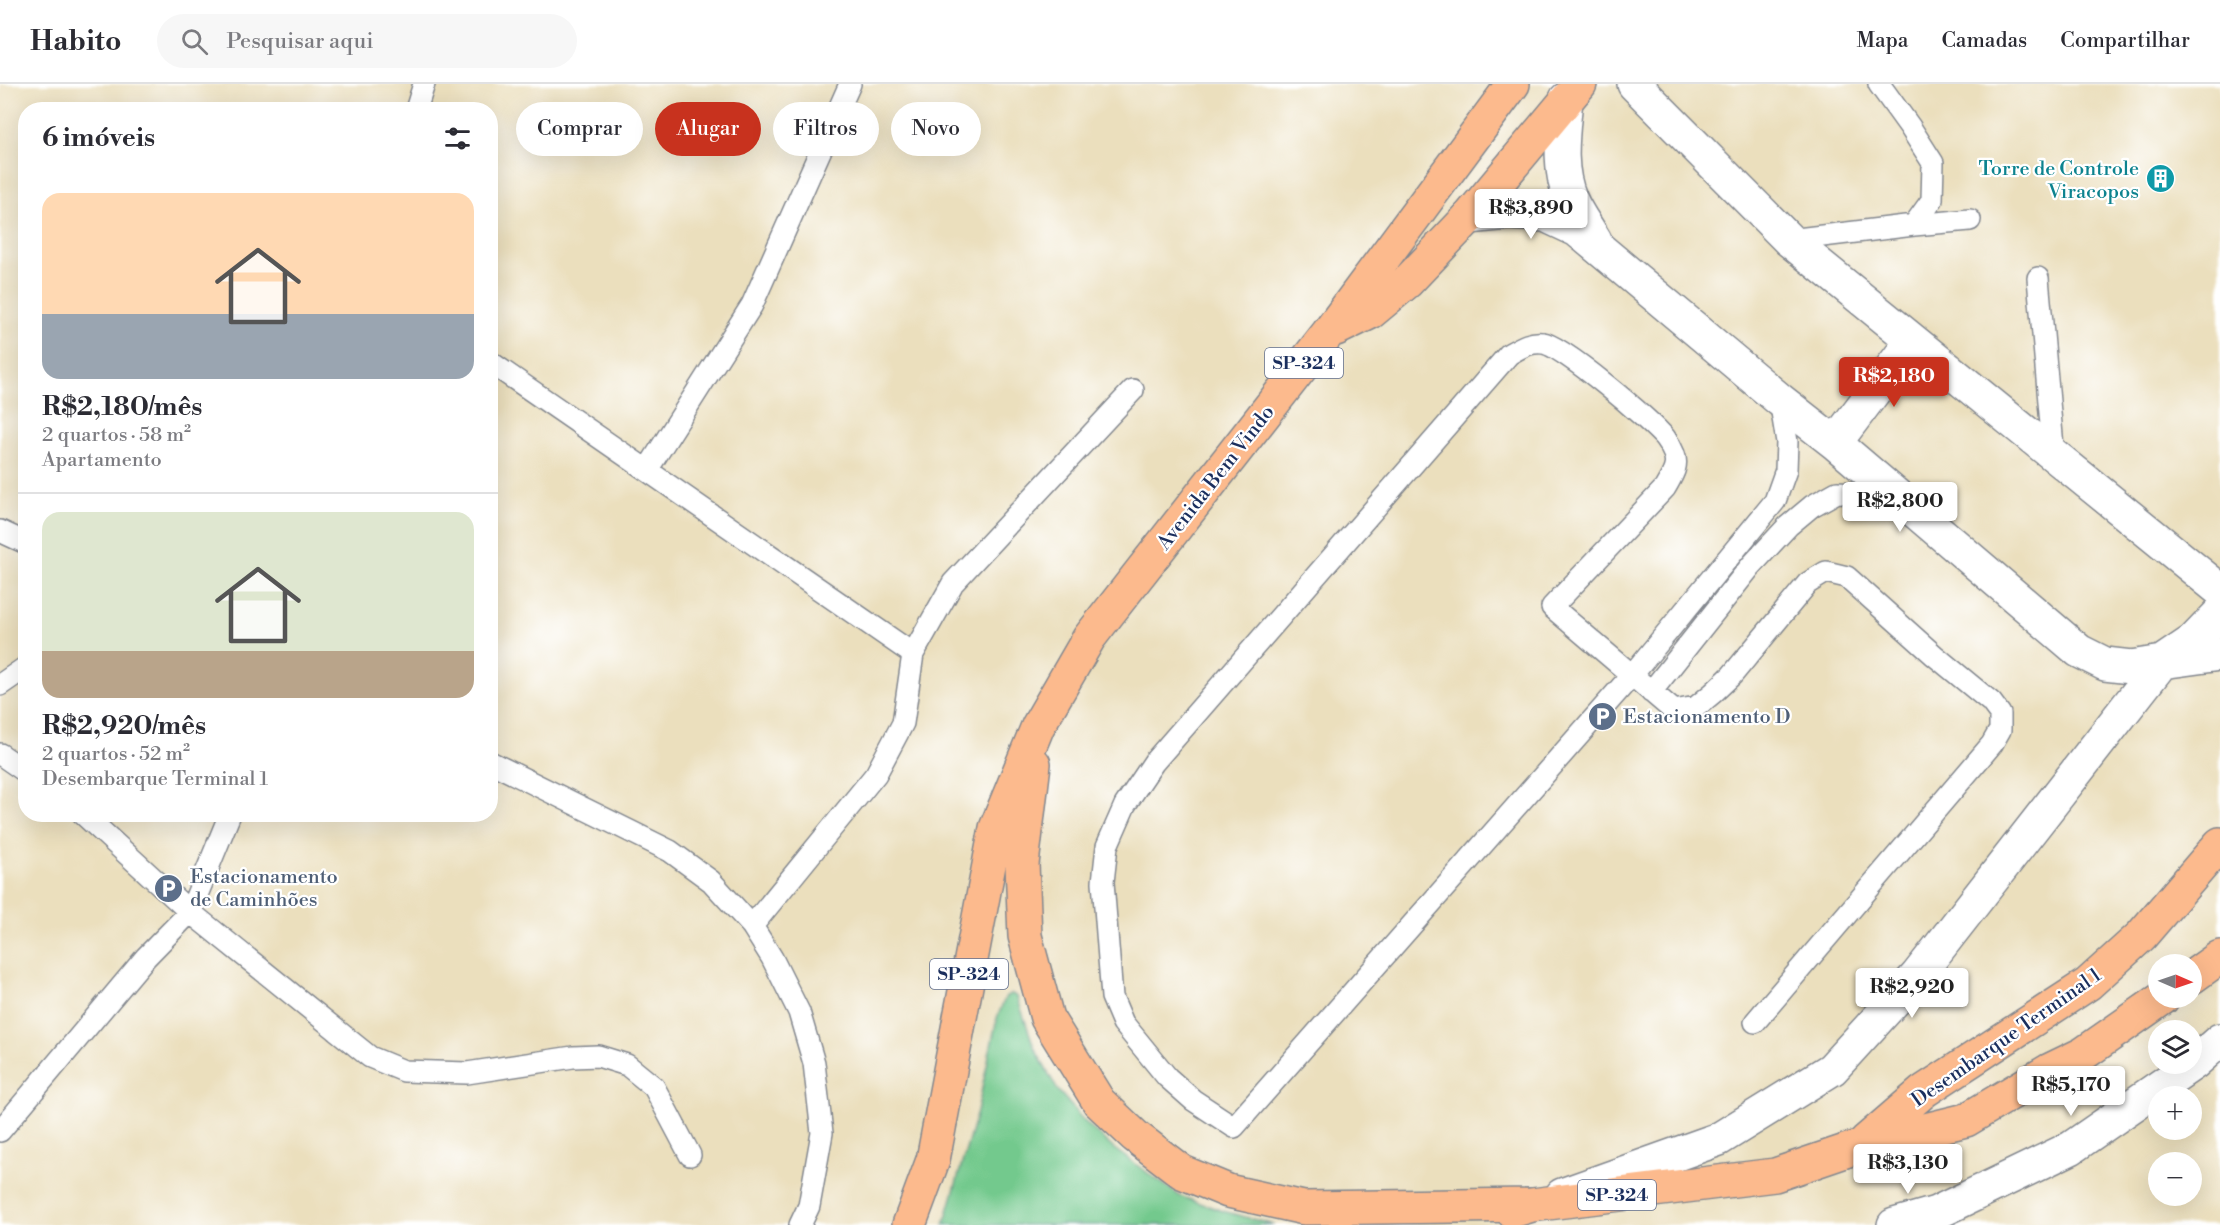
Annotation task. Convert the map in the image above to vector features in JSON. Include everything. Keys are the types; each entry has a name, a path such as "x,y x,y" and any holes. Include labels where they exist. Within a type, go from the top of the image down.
{"main road":[{"name":"Avenida Bem Vindo","path":"1038,726 1089,638 1328,333 1513,84"},
{"path":"1328,333 1371,312 1407,282 1469,217 1573,92"},
{"path":"1038,726 1022,864 1025,936 1047,1018 1099,1102 1135,1136 1182,1172 1228,1191 1304,1208 1532,1205"},
{"name":"SP-324","path":"909,1225 933,1160 996,828 1038,726"},
{"name":"Desembarque Terminal 1","path":"1860,1146 1924,1091 2088,984 2141,936 2220,844"},
{"path":"2202,970 2220,957"},
{"name":"SP-324","path":"1460,1225 1532,1205 1775,1175 1860,1146 1966,1120 2050,1070 2082,1054 2149,1008"}],"street":[{"path":"1634,84 1789,240 2054,458 2220,590"},
{"path":"1573,92 1561,149 1564,175 1571,200 1599,247"},
{"path":"1469,217 1508,213 1545,215 1577,230 1780,400 1835,443 2079,651 2105,664 2131,667 2220,654"},
{"path":"1835,443 1912,341"},
{"path":"1532,1205 1719,1139 1832,1069 1917,976 2162,662 2193,641 2220,613"},
{"path":"1894,1225 1933,1219 2071,1148 2194,1063 2220,1040"}],"lane":[{"path":"419,102 424,84"},
{"path":"647,470 752,304 850,84"},
{"path":"1879,84 1933,163 1932,200 1914,225"},
{"path":"1789,240 1970,220"},
{"path":"2038,278 2054,458"},
{"path":"1755,1022 1992,744 2000,730 2000,714 1991,702 1934,655 1847,577 1826,572 1808,583 1732,675 1696,707 1674,711 1651,692 1632,675 1552,607 1665,488 1675,472 1675,456 1666,439 1644,418 1566,354 1545,342 1528,343 1509,354 1154,762 1125,805 1107,846 1102,882 1112,996 1123,1023 1167,1077 1193,1100 1234,1127 1632,675 1775,501 1786,470 1787,460 1787,442 1780,400"},
{"path":"498,368 913,654"},
{"path":"752,926 876,774 903,723 913,654 953,583 1133,390"},
{"path":"1651,692 1751,566 1788,526 1812,506 1837,492 1894,495"},
{"path":"0,531 18,539"},
{"path":"0,685 18,673"},
{"path":"0,754 18,766"},
{"path":"498,766 670,852 711,881 752,926 772,957 799,1012 814,1063 822,1134 809,1206 800,1225"},
{"path":"92,822 190,912 370,1057 404,1071 467,1074 573,1057 598,1056 627,1065 654,1087 690,1155"},
{"path":"0,1131 146,957 190,912 227,822"}],"green space":[{"path":"1012,994 1017,997 1034,1047 1057,1089 1083,1120 1113,1148 1180,1196 1274,1225 944,1225 977,1112 997,1018 1006,996"}],"place":[{"name":"Torre de Controle Viracopos","path":"2160,179"},
{"name":"Estacionamento D","path":"1602,716"},
{"name":"Estacionamento de Caminhões","path":"169,888"}]}
